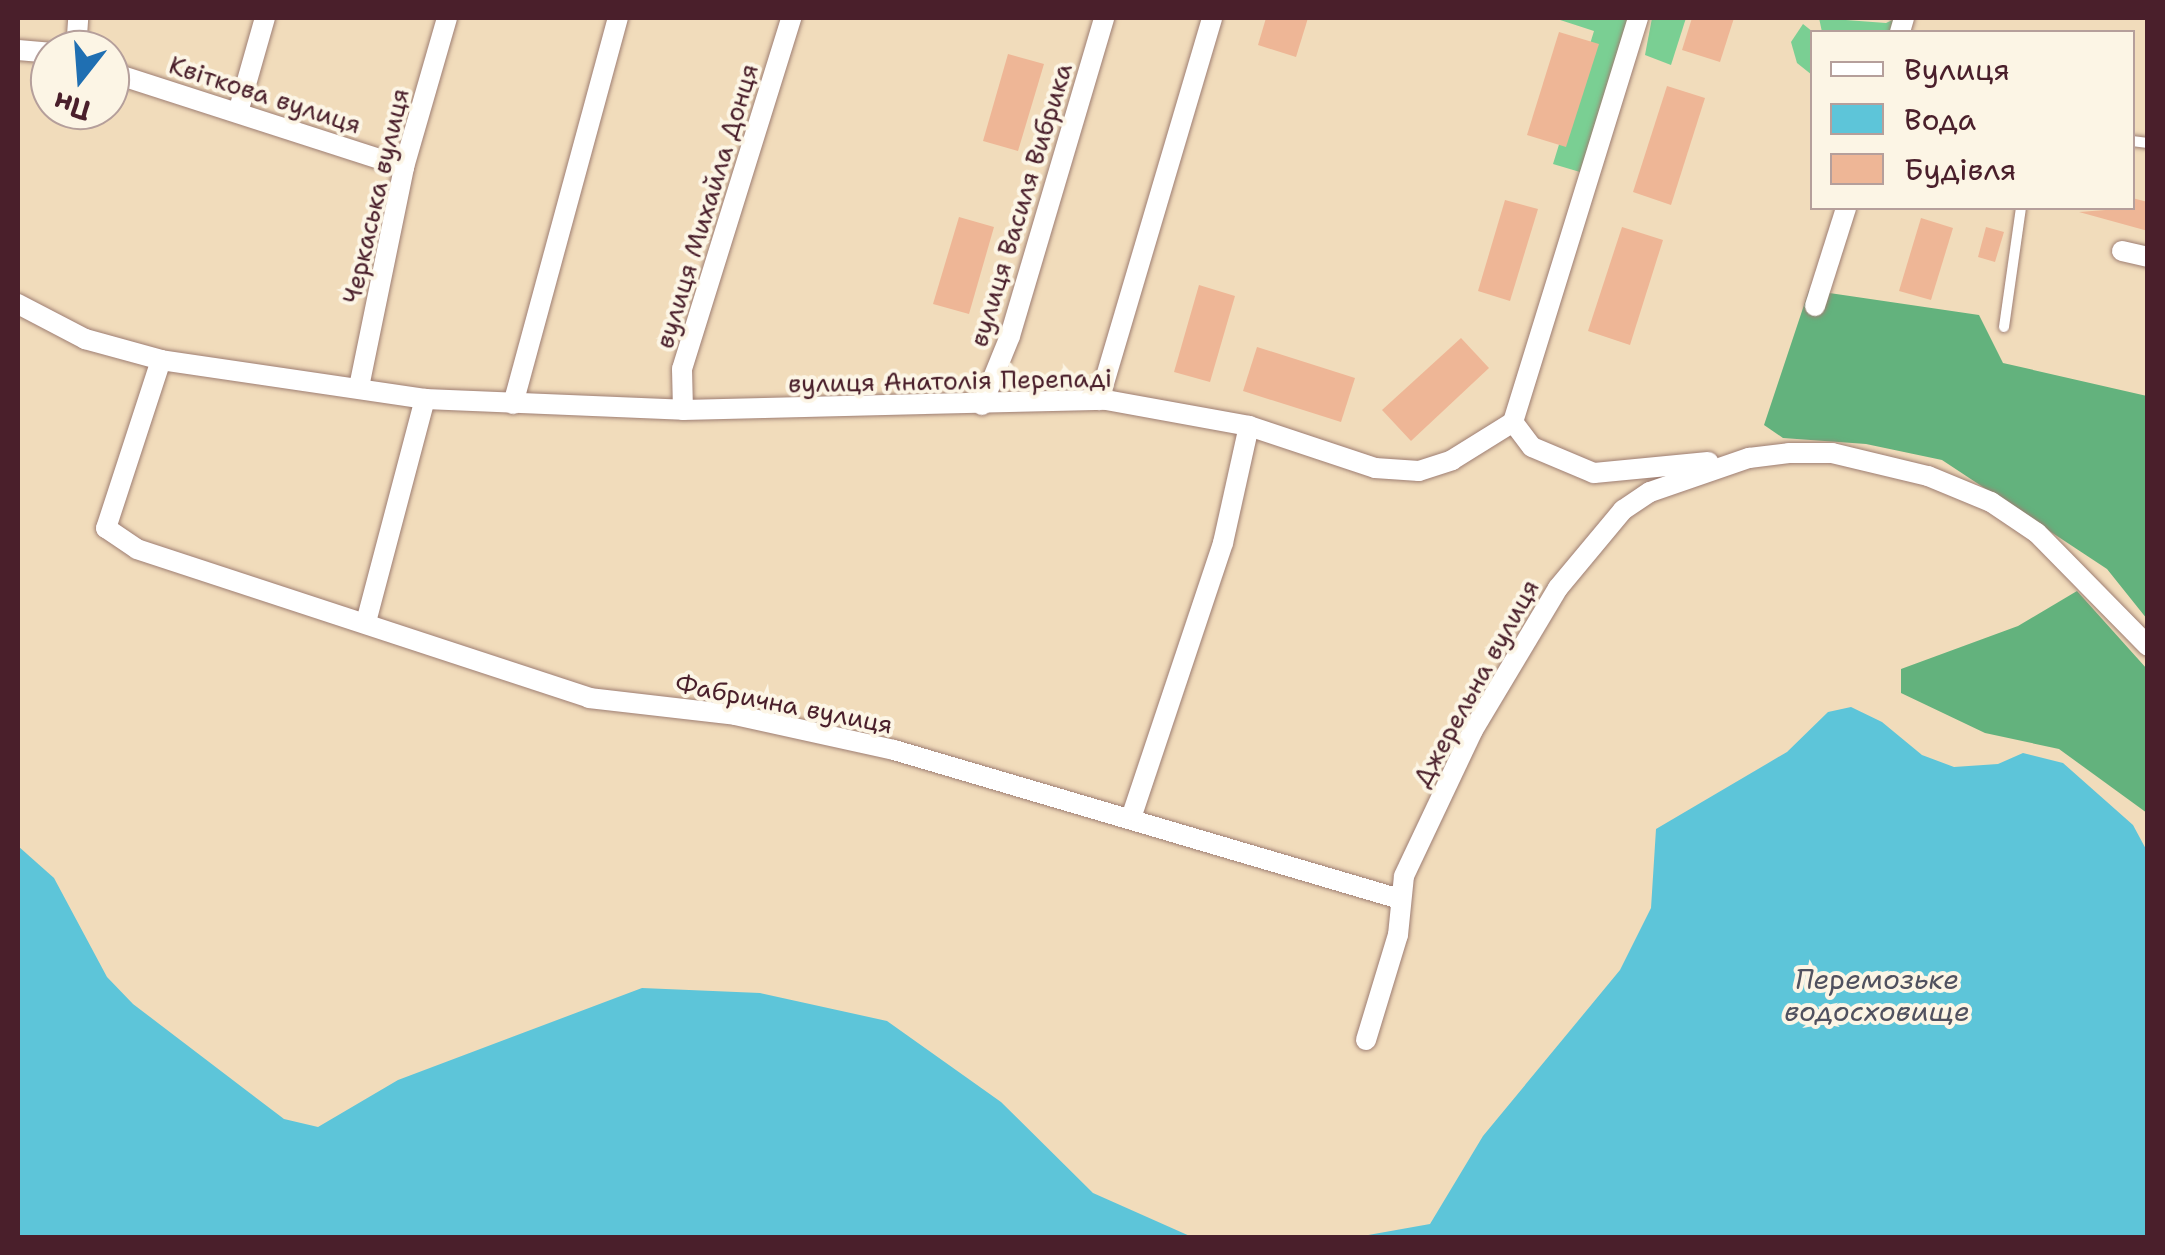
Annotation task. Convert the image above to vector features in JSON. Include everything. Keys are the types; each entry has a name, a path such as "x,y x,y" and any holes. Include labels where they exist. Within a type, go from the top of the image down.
{"street":[{"path":"239,109 265,18"},
{"name":"Черкаська вулиця","path":"358,387 404,167 448,18"},
{"path":"513,404 618,18"},
{"name":"вулиця Михайла Донця","path":"683,410 682,369 791,18"},
{"name":"вулиця Василя Вибрика","path":"982,406 1010,336 1104,18"},
{"path":"1100,400 1212,18"},
{"path":"1638,18 1513,422 1532,447 1594,473 1749,458"},
{"name":"Квіткова вулиця","path":"130,78 239,109 404,167"},
{"path":"1816,306 1845,210"},
{"path":"2122,252 2148,257"},
{"name":"вулиця Анатолія Перепаді","path":"18,304 85,339 160,360 424,399 683,410 982,406 1100,400 1249,426 1375,468 1419,471 1452,460 1513,422"},
{"name":"Фабрична вулиця","path":"160,360 106,528 137,549 589,698 734,715 841,738 1086,810 1132,815 1400,899"},
{"path":"366,622 424,399"},
{"path":"1132,815 1222,543 1249,426"},
{"name":"Джерельна вулиця","path":"1366,1040 1398,935 1404,876 1473,730 1558,588 1623,510 1650,492 1749,458 1832,453 1928,476 1992,502 2038,533 2148,646"}],"lane":[{"path":"2004,327 2021,210"}],"green space":[{"path":"1554,18 1633,18 1580,172 1553,164 1594,31"},
{"path":"1652,18 1686,18 1671,65 1645,55"},
{"path":"1819,18 1886,23 1897,18 1893,30 1822,30"},
{"path":"1803,24 1810,30 1810,73 1797,63 1791,42"},
{"path":"1809,290 1979,315 2003,363 2147,396 2147,619 2107,569 1942,460 1866,444 1783,438 1764,425"},
{"path":"2077,591 2147,669 2147,813 2059,749 1985,733 1901,693 1901,669 2018,626"}],"water":[{"name":"Перемозьке водосховище","path":"1851,707 1882,722 1922,755 1954,767 1998,764 2023,753 2063,763 2133,825 2147,851 2147,1237 1357,1237 1430,1224 1483,1136 1620,970 1651,908 1656,829 1787,752 1828,712"},
{"path":"18,846 54,878 107,977 133,1004 284,1119 318,1127 398,1080 642,988 760,993 887,1021 1001,1102 1093,1193 1192,1237 18,1237"}],"building":[{"path":"1266,18 1308,18 1296,57 1258,45"},
{"path":"1692,18 1734,18 1720,62 1682,50"},
{"path":"1559,32 1599,44 1566,147 1527,135"},
{"path":"1008,54 1044,64 1018,151 983,141"},
{"path":"1667,86 1705,98 1671,205 1633,192"},
{"path":"2135,199 2148,202 2148,231 2079,212 2135,210"},
{"path":"1505,200 1538,209 1510,301 1478,291"},
{"path":"959,217 994,227 969,314 933,304"},
{"path":"1921,218 1953,228 1931,300 1899,291"},
{"path":"1622,227 1663,240 1630,345 1588,331"},
{"path":"1986,227 2004,232 1995,262 1978,257"},
{"path":"1199,285 1235,296 1210,382 1174,372"},
{"path":"1461,338 1489,368 1411,441 1382,410"},
{"path":"1257,347 1355,378 1341,422 1243,391"}]}
